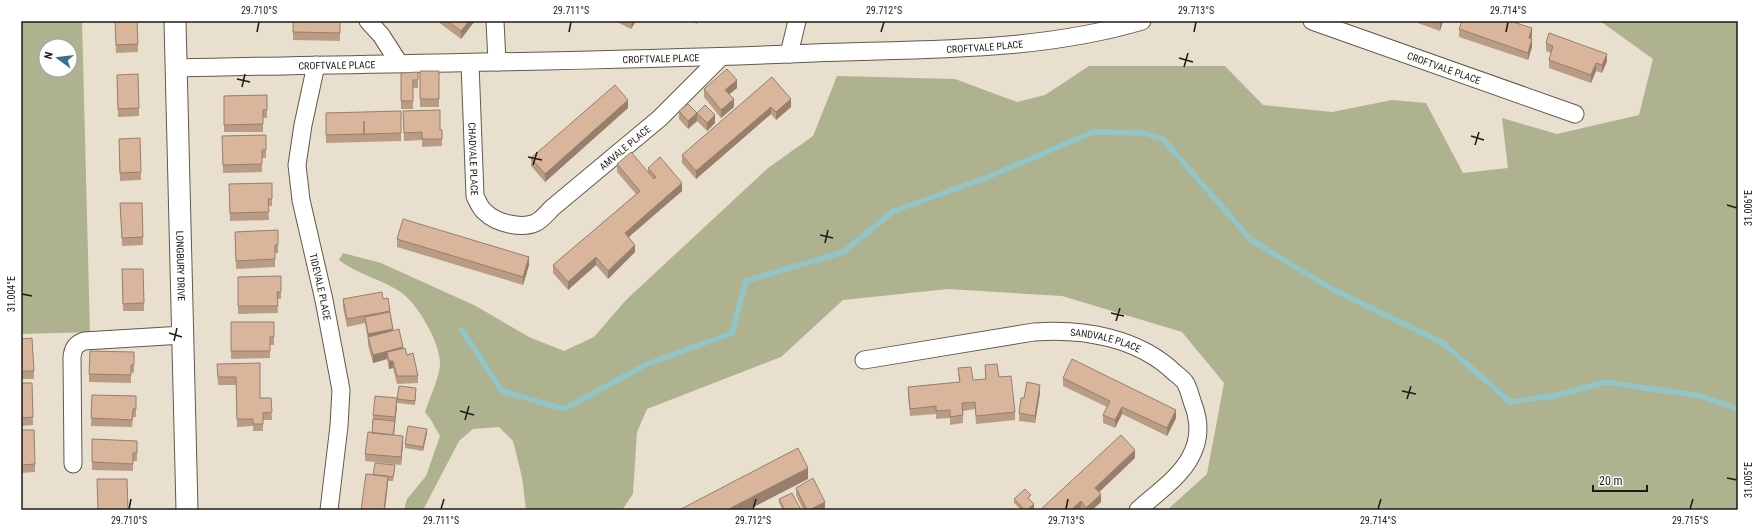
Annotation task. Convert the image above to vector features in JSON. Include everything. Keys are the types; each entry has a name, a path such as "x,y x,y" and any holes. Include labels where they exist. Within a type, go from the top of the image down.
{"street":[{"name":"LONGBURY DRIVE","path":"176,21 187,510"},
{"path":"368,21 381,35 399,63"},
{"path":"495,21 497,62"},
{"path":"789,54 797,21"},
{"name":"CROFTVALE PLACE","path":"177,68 720,58 1034,43 1075,37 1142,21"},
{"name":"CROFTVALE PLACE","path":"1312,21 1575,114"},
{"name":"AMVALE PLACE","path":"521,226 535,223 542,218 660,118 720,58"},
{"name":"CHADVALE PLACE","path":"470,63 475,196 485,213 496,219 521,226"},
{"name":"TIDEVALE PLACE","path":"316,65 303,125 297,165 301,200 324,300 341,390 339,426 329,510"},
{"name":"SANDVALE PLACE","path":"864,360 1034,332 1058,330 1083,332 1128,344 1148,353 1166,364 1186,384 1196,411 1199,436 1191,457 1180,472 1138,510"},
{"path":"72,464 72,357 73,350 78,343 84,341 183,335"}],"green space":[{"path":"21,21 82,21 90,332 21,334"},
{"path":"1600,21 1738,21 1738,510 1167,510 1207,474 1224,383 1182,332 1062,296 948,289 843,300 781,357 647,409 637,432 633,494 622,510 526,510 522,477 513,441 499,427 473,429 459,441 423,510 404,510 407,499 426,476 440,436 425,412 439,373 439,353 427,324 415,306 402,293 394,288 346,265 339,260 343,253 381,263 476,306 529,337 564,351 594,337 626,300 768,168 813,136 837,76 955,79 1017,102 1045,95 1089,66 1225,66 1263,105 1332,112 1392,100 1426,103 1463,173 1508,168 1502,118 1557,134 1639,115 1653,59"}],"building":[{"path":"115,21 137,21 138,44 116,45"},
{"path":"293,21 340,21 340,33 293,32"},
{"path":"447,21 469,21 461,31"},
{"path":"1462,21 1510,21 1532,28 1529,38 1532,39 1528,53 1459,29"},
{"path":"1549,33 1607,54 1602,65 1596,63 1591,75 1549,60 1553,46 1546,43"},
{"path":"727,69 737,80 725,90 734,99 721,110 704,89"},
{"path":"420,71 439,71 439,99 420,99"},
{"path":"418,72 418,80 413,80 413,101 401,101 401,73"},
{"path":"138,74 139,108 118,109 117,75"},
{"path":"772,77 791,99 776,112 771,107 696,171 682,155"},
{"path":"615,85 628,100 545,174 531,158"},
{"path":"267,95 267,110 263,110 263,124 224,125 224,96"},
{"path":"688,104 697,113 688,121 679,111"},
{"path":"705,105 715,115 707,123 697,113"},
{"path":"440,110 440,130 442,130 442,139 422,139 422,132 404,133 403,111"},
{"path":"401,111 401,133 326,135 326,113"},
{"path":"266,135 266,150 262,150 262,164 223,165 222,136"},
{"path":"140,138 141,172 120,173 119,139"},
{"path":"631,152 654,179 656,177 648,168 660,157 682,183 625,233 635,245 608,271 596,257 568,282 553,265 640,191 617,164"},
{"path":"272,183 272,199 268,199 269,212 230,213 229,184"},
{"path":"120,203 142,203 143,237 122,238"},
{"path":"403,219 529,257 523,277 397,239"},
{"path":"278,230 278,245 275,245 275,259 236,261 235,232"},
{"path":"122,269 143,269 144,303 123,304"},
{"path":"281,276 281,292 277,292 278,306 238,306 238,277"},
{"path":"382,292 383,299 388,298 390,311 347,319 343,299"},
{"path":"390,312 393,329 368,334 365,317"},
{"path":"231,322 274,322 274,337 270,337 270,351 231,351"},
{"path":"399,329 403,347 373,355 368,337"},
{"path":"32,338 34,371 21,371 21,339"},
{"path":"405,348 407,355 413,353 418,376 397,376 393,361 389,361 387,352"},
{"path":"90,351 134,352 134,365 131,365 131,375 89,374"},
{"path":"1072,359 1176,410 1167,428 1122,407 1115,420 1103,415 1110,401 1063,378"},
{"path":"260,363 260,398 271,398 272,412 263,413 263,424 253,424 253,419 237,419 236,377 218,377 217,364"},
{"path":"997,364 999,377 1011,376 1015,412 976,416 975,402 962,403 963,415 950,417 950,410 936,411 936,406 910,409 908,387 960,382 958,368 971,367 973,380 986,379 985,365"},
{"path":"1027,382 1040,385 1035,416 1019,413 1021,398 1024,398"},
{"path":"21,383 32,383 33,417 21,418"},
{"path":"399,386 416,388 415,401 397,399"},
{"path":"92,395 136,396 136,409 133,409 132,420 91,418"},
{"path":"375,396 397,398 395,417 373,415"},
{"path":"373,419 395,421 393,435 372,433"},
{"path":"408,426 427,429 423,447 405,444"},
{"path":"21,430 34,430 35,464 21,465"},
{"path":"368,432 403,436 401,457 365,454"},
{"path":"1121,435 1135,450 1095,488 1101,494 1086,508 1081,501 1071,510 1040,510"},
{"path":"92,439 137,441 137,453 133,453 133,464 92,462"},
{"path":"798,448 808,468 727,510 679,510"},
{"path":"375,463 395,465 393,477 373,475"},
{"path":"366,474 388,476 384,510 361,510"},
{"path":"813,478 825,502 807,510 796,488"},
{"path":"97,479 127,479 128,510 98,510"},
{"path":"1025,489 1031,495 1028,498 1034,504 1027,510 1025,510 1014,499"},
{"path":"792,493 801,510 785,510 779,499"}],"waterway":[{"path":"462,330 502,391 564,409 647,364 732,333 746,281 843,252 894,211 988,177 1093,132 1144,133 1163,139 1251,240 1330,288 1443,343 1510,402 1559,395 1605,382 1701,396 1738,409"}]}
